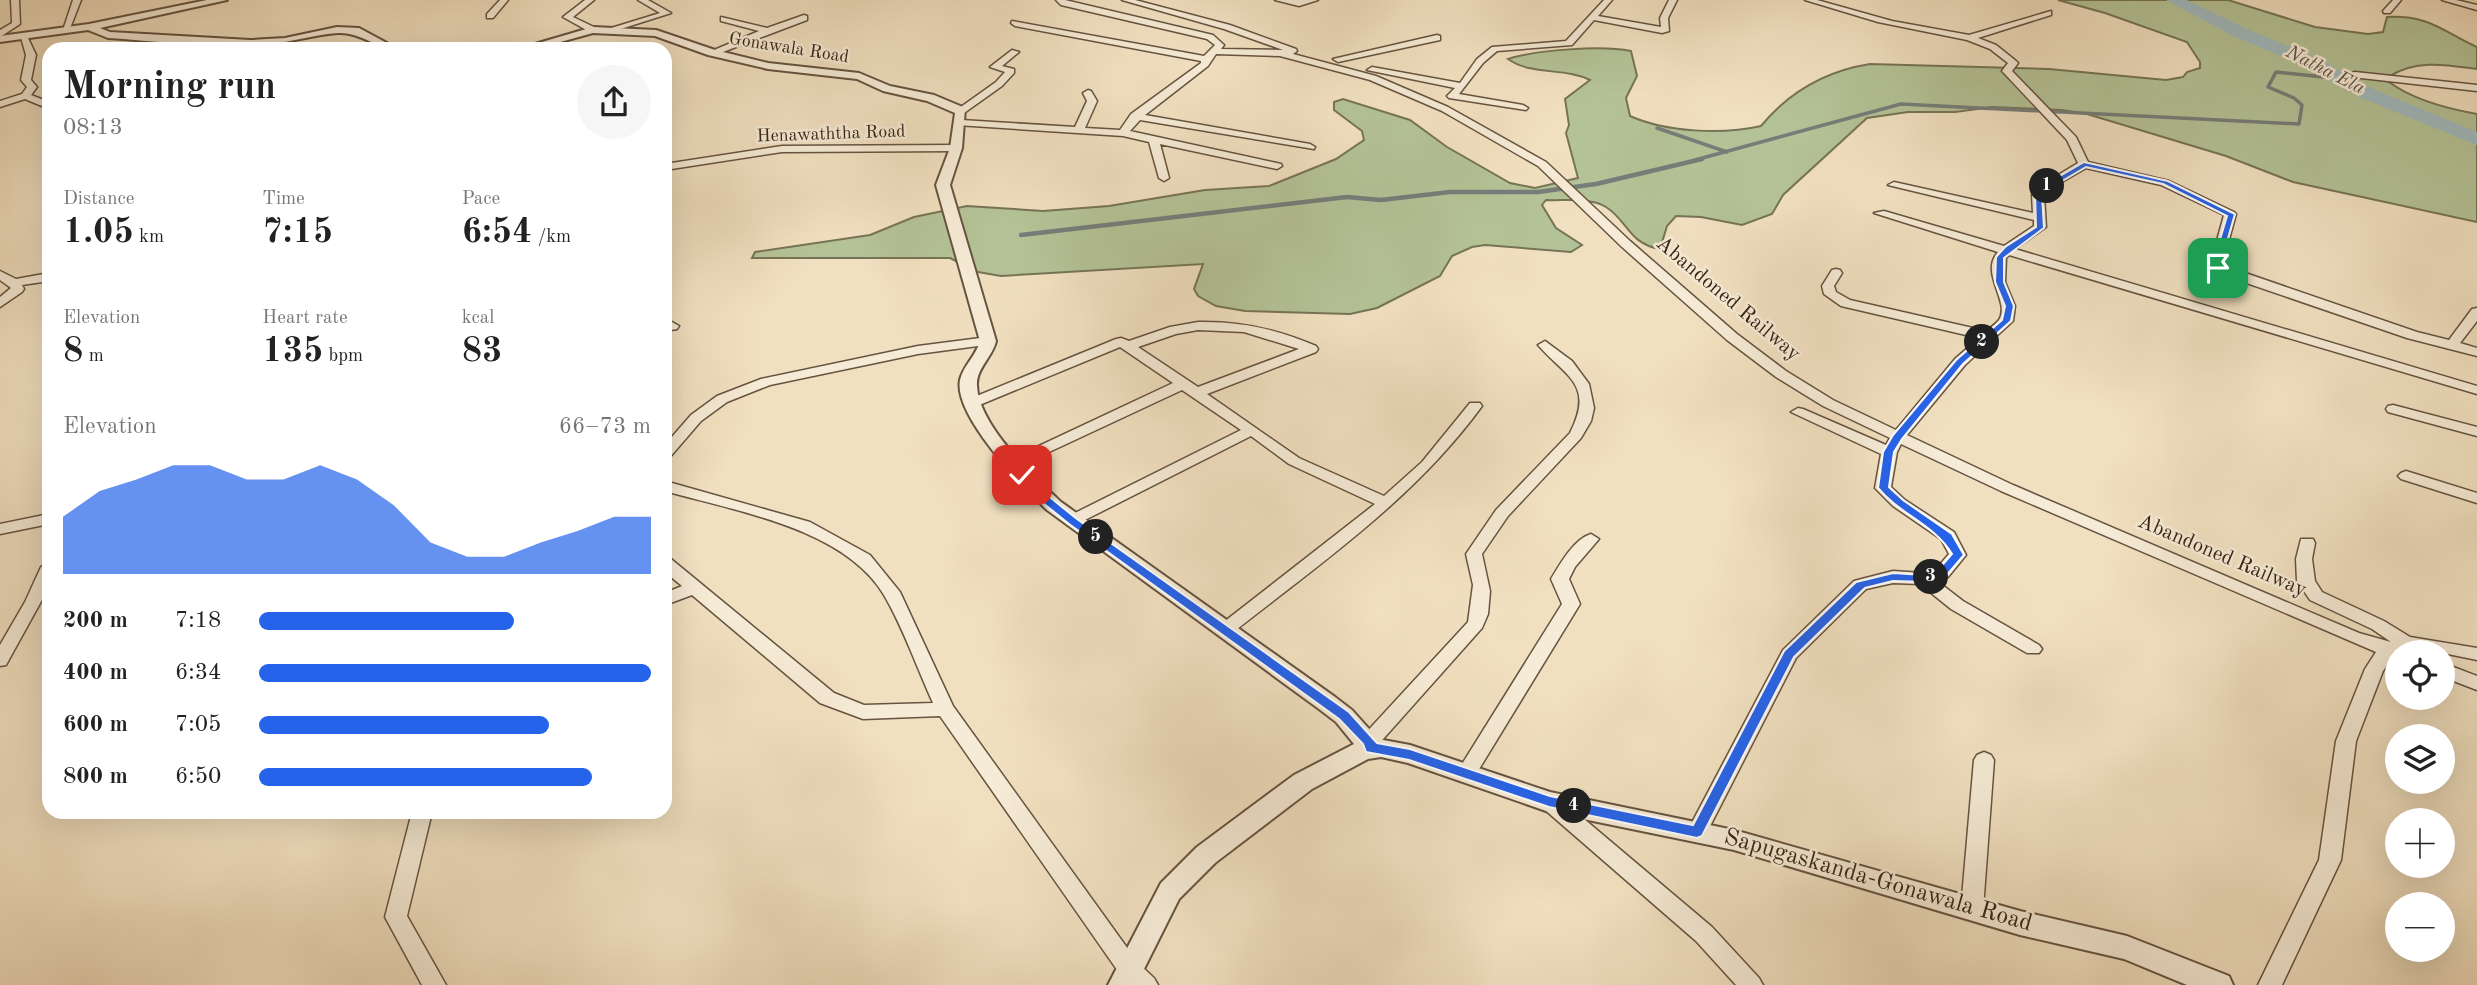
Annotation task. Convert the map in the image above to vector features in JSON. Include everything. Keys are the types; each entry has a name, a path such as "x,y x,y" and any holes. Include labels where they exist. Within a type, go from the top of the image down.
{"street":[{"path":"0,34 16,24 15,0"},
{"path":"65,31 77,0"},
{"path":"0,40 89,27 222,0"},
{"path":"491,16 504,0"},
{"path":"590,0 567,17 593,30"},
{"path":"611,31 667,13 642,0"},
{"path":"1060,0 1210,37 1220,45 1209,55 1206,64 1135,116 1123,133"},
{"path":"1126,0 1227,27 1301,54"},
{"path":"1279,0 1299,4 1314,0"},
{"path":"1524,107 1452,96 1480,61 1495,50 1570,43 1595,18 1608,0"},
{"path":"1595,18 1662,30 1666,29 1664,18 1673,0"},
{"path":"1809,0 1917,28 1971,37 2008,57 2013,62 2007,71 2072,139 2084,164"},
{"path":"2387,10 2397,0"},
{"path":"2446,0 2477,8"},
{"path":"1971,37 2048,13"},
{"path":"712,52 804,18"},
{"path":"724,19 767,31"},
{"path":"1015,23 1209,55 1281,53 1338,59 1386,74 1462,86"},
{"path":"89,27 120,36 231,42"},
{"path":"268,42 337,30 359,32 379,42"},
{"name":"Gonawala Road","path":"549,42 593,30 656,33 712,52 768,66 859,76 887,89 930,98 961,117"},
{"path":"0,104 25,96 32,87 26,80 32,55 23,36"},
{"path":"1338,59 1437,38"},
{"path":"1015,52 995,67 1011,71 961,117 956,148 943,185 983,316 988,341 985,353 968,380 972,403 1012,464 1042,496 1344,716 1370,745"},
{"name":"Abandoned Railway","path":"1281,53 1373,78 1445,109 1503,140 1556,175 1626,244 1706,314 1781,374 1893,445 2031,499 2353,637 2385,645"},
{"path":"2355,75 2477,88"},
{"path":"1078,131 1092,101 1088,93"},
{"path":"25,96 42,103"},
{"path":"1135,116 1310,147"},
{"path":"961,117 1078,131 1123,133 1277,166"},
{"path":"1154,140 1164,178"},
{"name":"Henawaththa Road","path":"672,166 782,149 956,148"},
{"path":"1697,832 1789,654 1860,585 1893,577 1924,579 1942,573 1958,555 1948,536 1899,503 1883,488 1893,445 1960,362 2006,321 2009,306 1999,282 2000,257 2040,228 2038,195 2044,188 2084,164 2165,183 2230,214 2216,266 2224,271 2400,331 2477,352"},
{"path":"1894,185 2040,218"},
{"path":"1880,213 2477,390"},
{"path":"1836,273 1828,286 1830,295 1846,303 1989,336"},
{"path":"0,275 14,283 18,289 0,303"},
{"path":"14,283 42,278"},
{"path":"2452,345 2477,312"},
{"path":"1012,464 1189,389 1311,349 1268,331 1229,326 1182,328 1149,336 1130,346"},
{"path":"672,446 696,418 722,399 766,382 918,351 988,341"},
{"path":"972,403 1121,342 1294,461 1386,503"},
{"path":"1133,980 1151,923 1170,891 1206,855 1303,782 1370,745 1476,624 1480,612 1481,578 1473,560 1474,554 1502,513 1576,435 1585,421 1589,407 1582,381 1560,356 1545,345"},
{"path":"1226,629 1386,503 1427,465 1475,406"},
{"path":"2393,409 2477,432"},
{"path":"1798,412 1893,445"},
{"path":"1073,521 1252,430"},
{"path":"2406,476 2477,498"},
{"path":"672,493 804,526 864,559 891,592 945,709 1133,980"},
{"path":"0,529 42,520"},
{"path":"1466,775 1571,604 1560,579 1567,564 1591,539"},
{"path":"2307,543 2304,559 2306,581 2316,596 2378,625 2390,640"},
{"path":"672,569 827,698 863,712 945,709"},
{"path":"1924,579 1957,604 2033,649"},
{"path":"672,596 694,588"},
{"path":"0,660 42,593"},
{"path":"2455,650 2477,654"},
{"path":"2270,985 2330,860 2346,741 2374,669 2385,659"},
{"path":"2455,675 2477,683"},
{"name":"Sapugaskanda-Gonawala Road","path":"1370,745 1410,754 1549,802 1697,832 1972,909 2127,948 2219,985"},
{"path":"1972,909 1984,760"},
{"path":"1549,802 1704,934 1751,985"},
{"path":"420,819 396,917 434,985"}],"green space":[{"path":"2058,0 2228,0 2315,27 2368,34 2383,32 2387,17 2402,17 2435,25 2477,47 2477,69 2421,65 2390,76 2389,82 2431,102 2477,114 2477,222 2293,182 2226,156 2087,114 2062,110 1992,107 1955,112 1908,112 1867,118 1783,195 1772,214 1742,225 1701,217 1676,216 1667,226 1660,249 1635,237 1613,213 1600,204 1546,200 1542,205 1556,228 1582,245 1571,252 1485,245 1472,247 1452,256 1440,276 1377,308 1350,314 1245,311 1216,306 1198,296 1194,289 1203,264 1001,276 978,272 950,258 752,258 755,252 870,235 914,217 967,206 1043,211 1109,206 1205,190 1269,186 1336,159 1364,140 1362,131 1334,110 1334,102 1343,99 1410,120 1447,147 1510,183 1535,188 1578,178 1566,133 1569,125 1565,99 1590,80 1570,74 1527,68 1508,59 1552,51 1603,48 1631,51 1637,76 1626,98 1630,116 1660,126 1712,131 1761,126 1784,103 1810,85 1838,72 1870,64 2049,69 2166,80 2183,77 2187,72 2200,68 2200,62 2187,42 2105,13"}],"waterway":[{"name":"Natha Ela","path":"2174,0 2241,33 2309,61 2366,93 2477,139"},
{"path":"1726,152 1901,104 2299,124 2302,105 2294,98 2268,87 2276,72 2341,79"},
{"path":"1657,128 1726,152"},
{"path":"1695,160 1726,152"},
{"path":"1021,235 1347,197 1381,200 1450,192 1538,192 1596,184 1702,159"}],"route":[{"path":"1022,475 1042,496 1073,521 1344,716 1369,742 1371,748 1410,754 1549,802 1697,832 1789,654 1860,585 1893,577 1924,579 1942,573 1958,555 1948,536 1899,503 1883,488 1889,452 1897,438 1960,362 2006,321 2009,306 1999,282 2000,257 2040,228 2038,195 2044,188 2084,164 2165,183 2232,215 2216,266 2218,268"}]}
